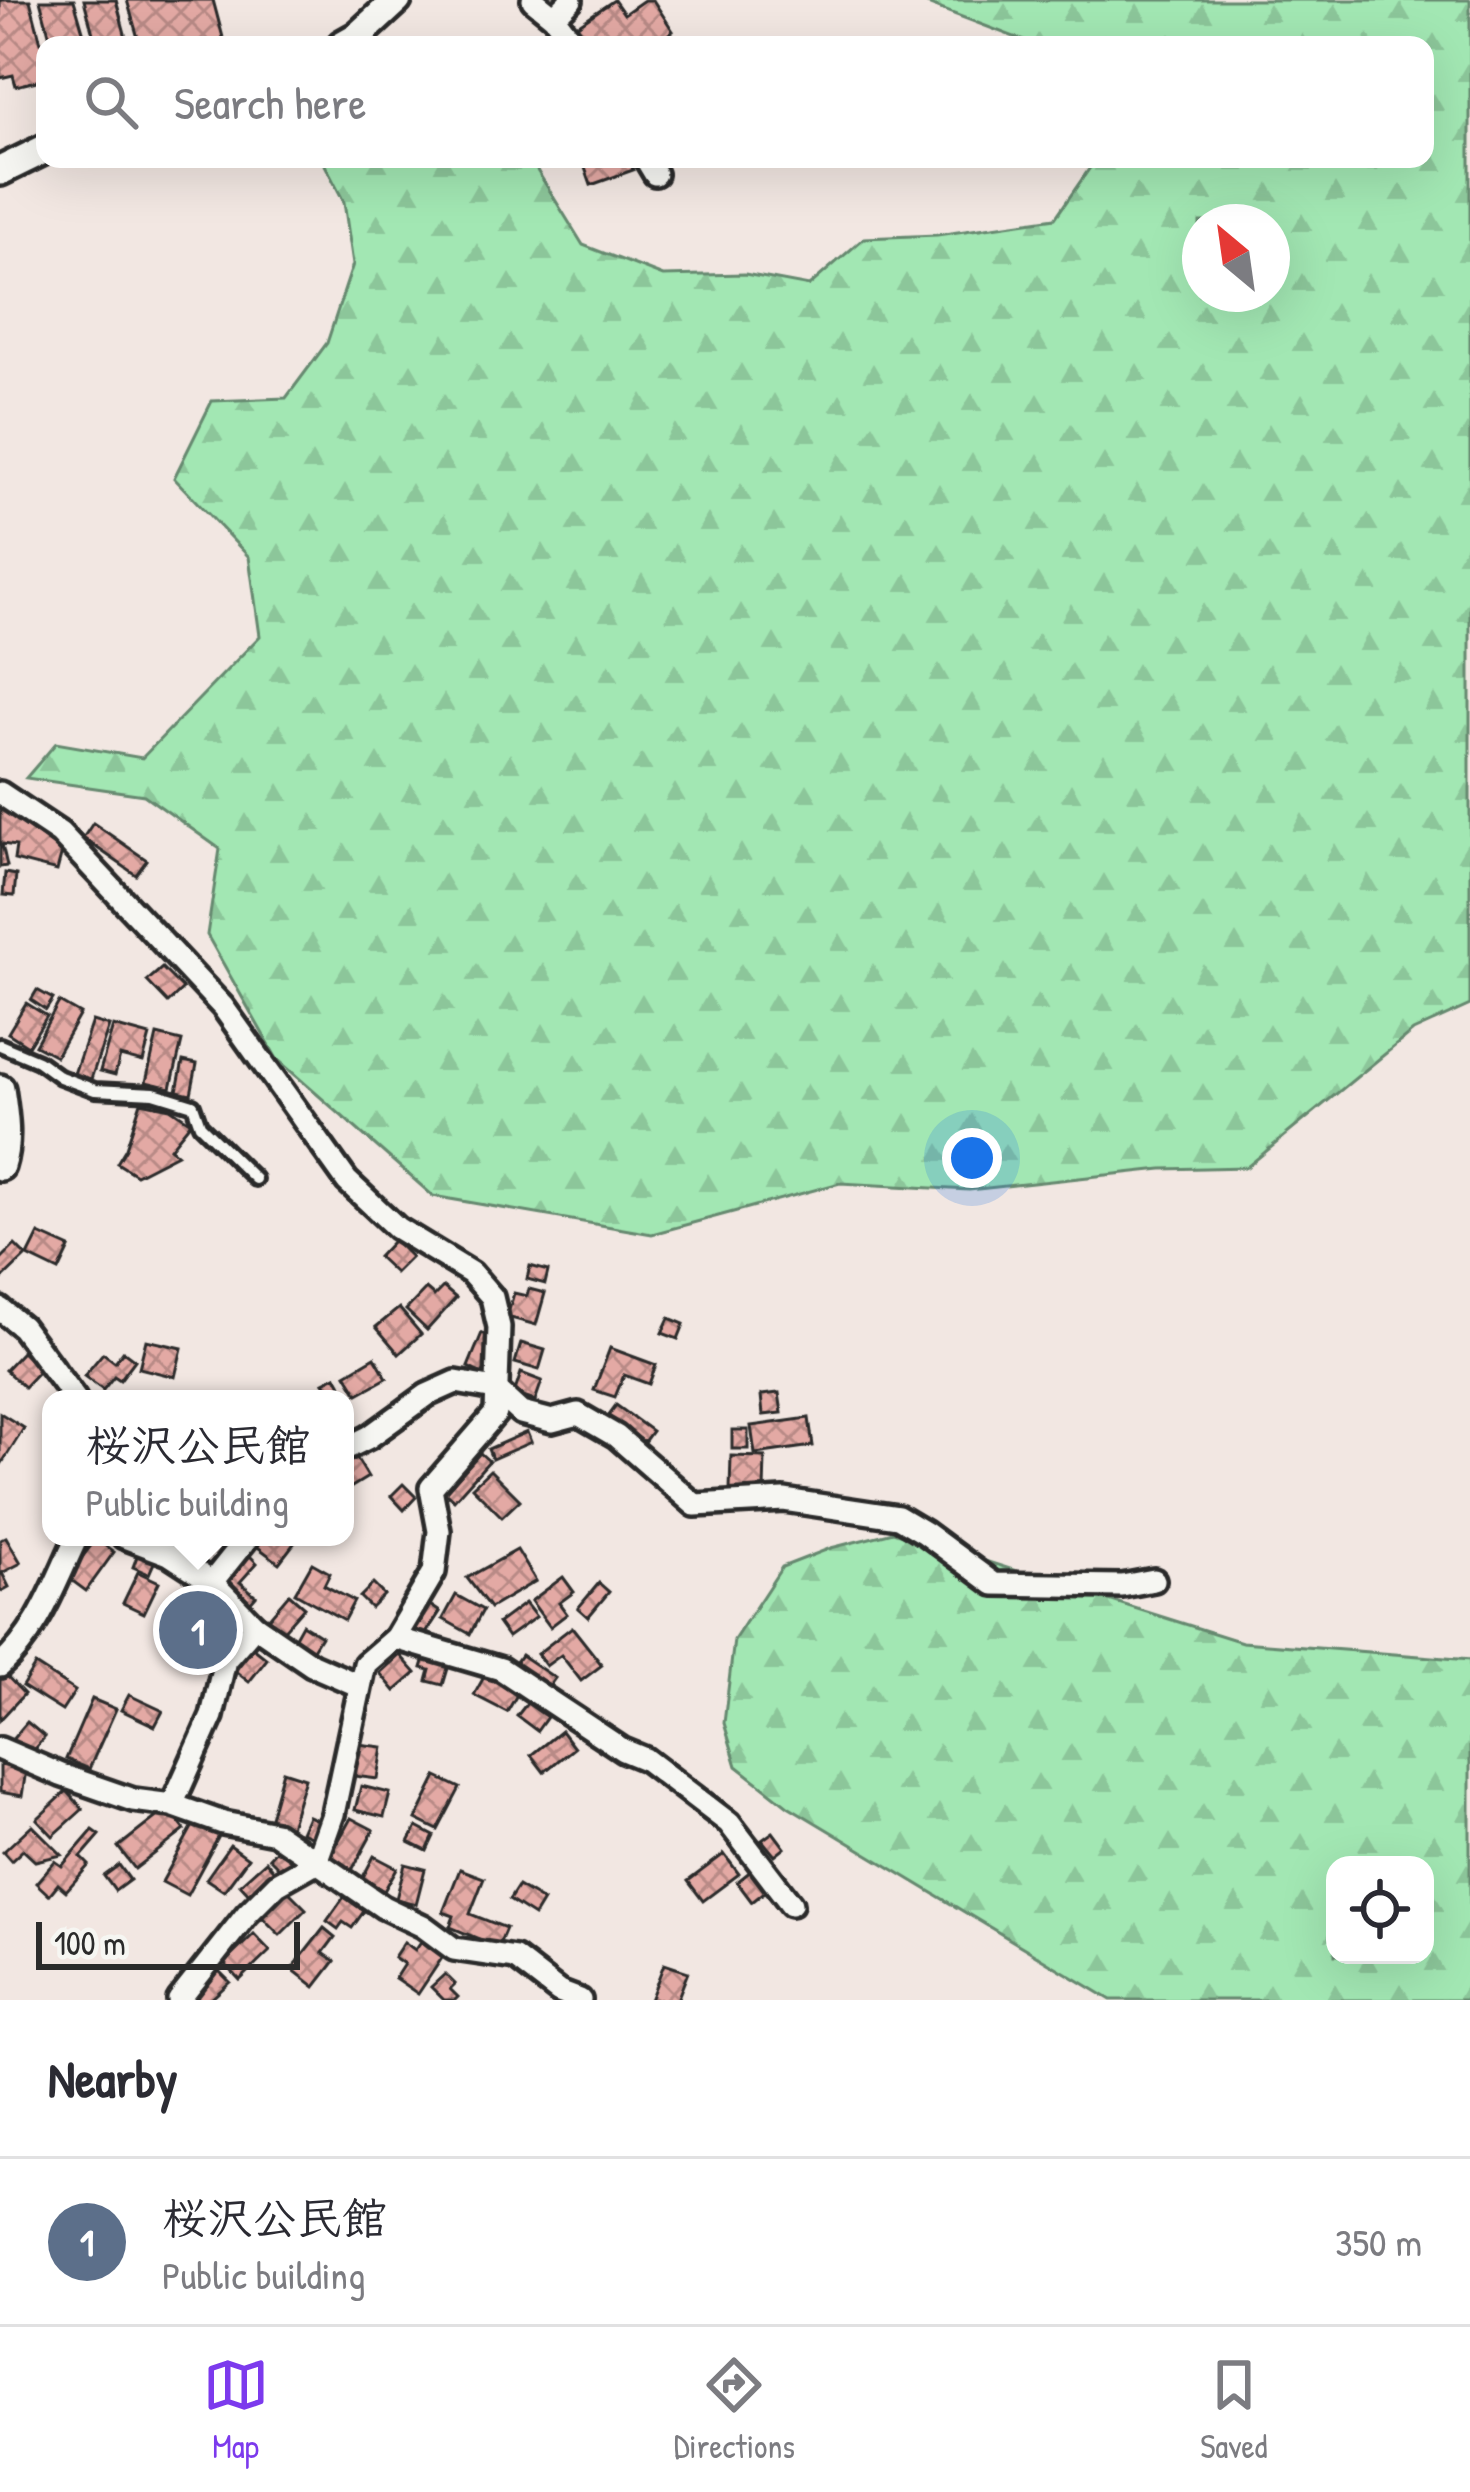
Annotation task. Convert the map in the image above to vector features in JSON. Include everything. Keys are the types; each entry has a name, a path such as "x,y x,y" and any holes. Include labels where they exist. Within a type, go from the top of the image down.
{"main road":[{"path":"358,36 397,0"},
{"path":"0,171 36,153"},
{"path":"0,1089 0,1166"}],"street":[{"path":"533,0 568,36"},
{"path":"554,17 572,0"},
{"path":"0,793 60,833 223,1007 347,1181 397,1228 470,1273 492,1297 499,1327 496,1413 431,1488 439,1531 434,1572 395,1638 364,1664 333,1814 316,1862 277,1884 247,1914 179,2000"},
{"path":"0,1309 22,1327 68,1390"},
{"path":"354,1444 427,1394 456,1382 495,1390 521,1413 552,1421 578,1414 616,1436 695,1505 784,1500 898,1517 994,1584 1122,1586 1154,1580"},
{"path":"0,1666 34,1630 73,1546"},
{"path":"148,1546 212,1582 255,1626 312,1665 358,1685"},
{"path":"212,1582 241,1546"},
{"path":"172,1804 212,1716 225,1660 255,1626"},
{"path":"395,1638 501,1669 645,1760 729,1823 791,1904"},
{"path":"0,1749 133,1800 172,1804 223,1823 275,1833 454,1949 515,1958 559,1991 580,2000"}],"lane":[{"path":"0,1045 95,1090 154,1093 193,1105 200,1125 255,1179"}],"green space":[{"path":"917,0 1470,0 1470,1005 1413,1031 1247,1167 1162,1169 969,1190 840,1183 652,1234 433,1196 277,1059 207,935 220,849 144,795 26,778 56,743 142,758 260,636 249,557 174,478 212,401 286,398 327,343 353,264 344,202 327,168 536,168 583,245 663,276 745,274 809,286 864,238 937,235 1055,218 1090,168 1434,168 1434,36 1011,36"},
{"path":"893,1532 1242,1642 1470,1660 1470,2000 1111,2000 788,1806 737,1766 724,1723 734,1640 782,1567"}],"building":[{"path":"0,0 30,0 39,36 36,81 16,86 13,75 0,78"},
{"path":"40,0 74,0 84,36 50,36"},
{"path":"84,0 116,0 126,36 94,36"},
{"path":"127,0 213,0 223,36 137,36"},
{"path":"614,0 624,14 644,0 653,0 673,31 666,36 583,36 576,26"},
{"path":"585,168 632,168 633,170 591,185"},
{"path":"0,807 62,852 57,871 14,860 16,846 2,844 7,866 0,867"},
{"path":"93,823 147,860 136,875 83,838"},
{"path":"5,873 16,875 14,896 3,895"},
{"path":"162,968 183,989 168,1003 147,981"},
{"path":"37,990 53,999 46,1010 31,1000"},
{"path":"59,1002 80,1014 56,1056 35,1045"},
{"path":"26,1003 47,1016 28,1046 8,1033"},
{"path":"92,1021 109,1026 91,1079 74,1074"},
{"path":"113,1026 150,1036 143,1062 120,1056 115,1075 100,1071"},
{"path":"157,1035 182,1041 171,1088 146,1082"},
{"path":"183,1061 197,1064 191,1094 177,1091"},
{"path":"141,1102 170,1108 191,1122 170,1148 177,1154 136,1175 117,1163"},
{"path":"39,1234 70,1248 59,1271 28,1256"},
{"path":"394,1240 411,1257 395,1273 378,1257"},
{"path":"15,1245 26,1256 0,1281 0,1260"},
{"path":"530,1266 548,1271 545,1284 527,1279"},
{"path":"443,1287 456,1298 427,1330 406,1310 426,1289 434,1296"},
{"path":"529,1289 545,1293 536,1325 507,1317 514,1293 527,1296"},
{"path":"399,1308 421,1334 399,1354 376,1327"},
{"path":"669,1318 684,1324 678,1339 662,1333"},
{"path":"482,1333 488,1336 484,1375 468,1367"},
{"path":"146,1340 182,1348 175,1377 139,1368"},
{"path":"521,1343 545,1350 539,1370 515,1363"},
{"path":"610,1348 656,1365 649,1384 624,1375 615,1397 594,1390"},
{"path":"123,1351 135,1360 120,1380 114,1376 103,1390 84,1376 103,1353 115,1362"},
{"path":"22,1352 40,1370 24,1387 5,1370"},
{"path":"375,1357 387,1378 358,1394 346,1374"},
{"path":"521,1373 542,1381 535,1401 514,1394"},
{"path":"336,1376 344,1390 324,1390 328,1388 324,1382"},
{"path":"779,1393 782,1413 763,1415 761,1395"},
{"path":"616,1405 652,1431 644,1442 608,1416"},
{"path":"0,1413 24,1428 2,1463 0,1461"},
{"path":"809,1418 813,1446 755,1454 751,1426"},
{"path":"732,1430 748,1430 748,1449 732,1449"},
{"path":"527,1432 531,1442 492,1459 488,1449"},
{"path":"480,1453 489,1461 454,1500 445,1492"},
{"path":"354,1454 368,1477 354,1486"},
{"path":"731,1456 765,1457 764,1491 730,1490"},
{"path":"490,1470 520,1500 502,1517 472,1487"},
{"path":"403,1484 416,1497 404,1510 391,1496"},
{"path":"6,1537 21,1563 2,1573 9,1587 0,1592 0,1540"},
{"path":"91,1546 106,1546 114,1552 86,1591 67,1577"},
{"path":"256,1546 292,1546 279,1563"},
{"path":"517,1550 536,1581 490,1608 467,1578"},
{"path":"139,1551 156,1558 149,1574 133,1567"},
{"path":"248,1554 257,1563 240,1582 256,1596 249,1604 224,1582"},
{"path":"312,1563 330,1573 324,1585 354,1601 344,1620 295,1593"},
{"path":"138,1572 159,1582 144,1613 123,1603"},
{"path":"563,1577 574,1592 559,1603 567,1614 550,1627 531,1601"},
{"path":"599,1583 609,1592 588,1617 578,1608"},
{"path":"373,1584 384,1595 371,1608 360,1597"},
{"path":"289,1594 304,1607 281,1633 266,1621"},
{"path":"456,1595 483,1610 470,1634 443,1619"},
{"path":"427,1603 440,1612 425,1635 412,1627"},
{"path":"525,1603 536,1617 508,1637 498,1623"},
{"path":"189,1606 222,1627 205,1653 173,1633"},
{"path":"302,1624 321,1636 310,1654 292,1642"},
{"path":"572,1627 602,1665 581,1681 561,1655 546,1666 537,1654"},
{"path":"253,1648 267,1659 249,1682 235,1671"},
{"path":"400,1655 416,1673 395,1691 380,1673"},
{"path":"521,1655 555,1678 547,1689 513,1666"},
{"path":"425,1658 449,1665 443,1685 427,1681 430,1670 422,1668"},
{"path":"35,1665 75,1691 62,1711 22,1686"},
{"path":"4,1673 24,1694 0,1720 0,1677"},
{"path":"485,1675 518,1693 507,1712 474,1695"},
{"path":"129,1695 163,1711 155,1726 121,1710"},
{"path":"92,1699 116,1709 89,1769 66,1759"},
{"path":"527,1703 547,1717 537,1731 517,1716"},
{"path":"27,1722 45,1737 34,1749 10,1742"},
{"path":"561,1731 574,1748 544,1772 531,1755"},
{"path":"358,1744 383,1747 378,1779 354,1776"},
{"path":"0,1765 26,1770 22,1796 0,1792"},
{"path":"283,1771 305,1778 290,1827 269,1821"},
{"path":"437,1777 460,1788 438,1830 416,1819"},
{"path":"361,1786 390,1793 384,1817 355,1810"},
{"path":"67,1791 83,1809 53,1836 37,1819"},
{"path":"159,1815 174,1816 185,1830 135,1869 118,1847"},
{"path":"308,1816 322,1822 315,1838 301,1832"},
{"path":"351,1818 374,1830 351,1872 328,1860"},
{"path":"195,1822 219,1836 187,1895 162,1882"},
{"path":"32,1825 62,1855 35,1861 23,1850 11,1861 3,1852"},
{"path":"417,1827 434,1836 427,1851 409,1842"},
{"path":"93,1830 100,1835 81,1857 89,1865 66,1891 58,1884 49,1895 36,1883 55,1861 62,1866"},
{"path":"773,1832 785,1848 775,1856 762,1840"},
{"path":"230,1845 248,1858 224,1891 206,1879"},
{"path":"280,1846 293,1860 282,1871 269,1858"},
{"path":"724,1854 739,1874 703,1901 688,1881"},
{"path":"374,1856 397,1868 384,1891 362,1879"},
{"path":"266,1861 276,1873 250,1895 240,1884"},
{"path":"405,1864 425,1869 416,1904 396,1899"},
{"path":"119,1865 130,1880 115,1891 104,1876"},
{"path":"460,1869 484,1878 470,1914 506,1928 498,1947 450,1927 454,1916 443,1912"},
{"path":"752,1870 767,1890 752,1902 737,1882"},
{"path":"518,1886 543,1901 534,1916 509,1900"},
{"path":"286,1889 306,1909 280,1935 260,1915"},
{"path":"344,1897 364,1911 352,1928 343,1922 338,1929 327,1921"},
{"path":"324,1928 335,1937 323,1953 335,1961 315,1987 292,1969"},
{"path":"254,1934 270,1951 240,1980 224,1963"},
{"path":"422,1940 444,1955 418,1994 395,1978 404,1964 394,1957 404,1942 415,1950"},
{"path":"664,1964 688,1972 677,2000 650,2000"},
{"path":"217,1969 230,1982 210,2000 191,2000"},
{"path":"445,1974 455,1984 450,1989 458,1997 455,2000 444,2000 431,1987"}],"place":[{"name":"桜沢公民館","path":"198,1630"}]}
